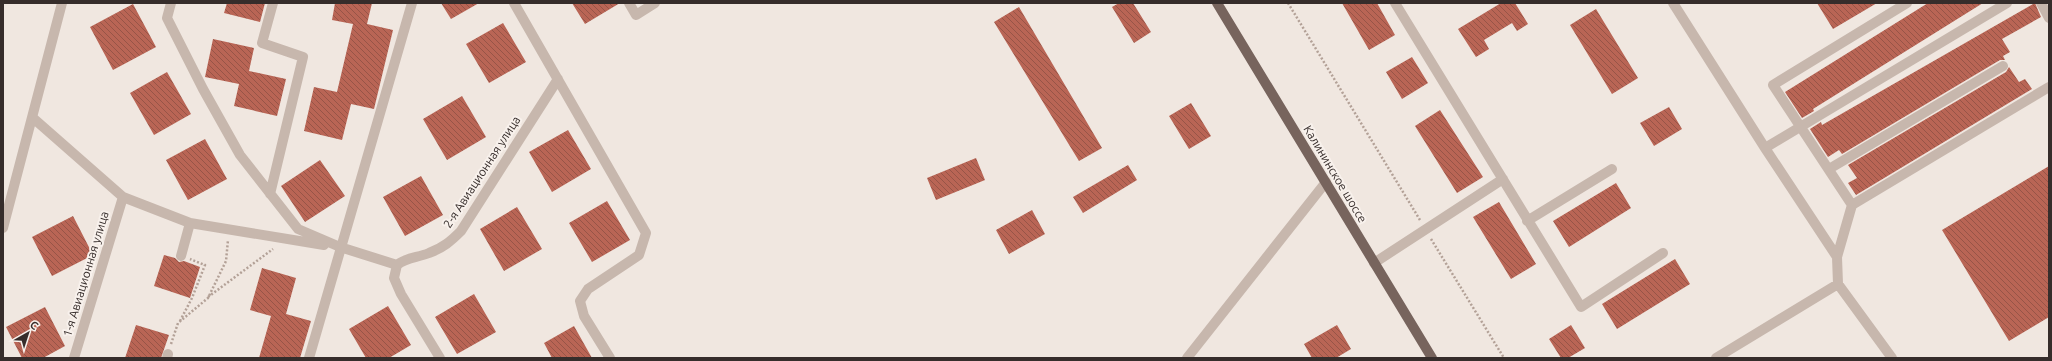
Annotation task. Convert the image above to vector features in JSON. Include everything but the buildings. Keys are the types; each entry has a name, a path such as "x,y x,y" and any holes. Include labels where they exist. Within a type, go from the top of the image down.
{"main road":[{"name":"Калининское шоссе","path":"1216,3 1432,358"}],"street":[{"path":"3,228 62,3"},
{"path":"171,3 167,18 203,89 240,155 298,229 340,247 396,265 394,278 401,294 440,358"},
{"path":"270,194 303,57 262,42 273,3"},
{"path":"309,358 412,3"},
{"path":"514,3 646,233 639,255 588,289 580,301 584,316 610,358"},
{"path":"629,3 636,15 655,3"},
{"path":"1395,3 1580,307 1663,253"},
{"path":"1673,3 1765,148 1837,257"},
{"path":"1852,205 1773,85 1907,3"},
{"path":"1765,148 2007,3"},
{"path":"2041,3 2049,18"},
{"path":"1829,169 2003,66"},
{"name":"2-я Авиационная улица","path":"396,265 406,258 429,253 447,245 460,231 558,79"},
{"path":"1892,358 1838,284 1837,257 1852,205 2049,87"},
{"path":"33,118 123,197 190,223 340,247"},
{"path":"1527,221 1612,169"},
{"path":"1374,263 1502,180"},
{"path":"1187,358 1326,182"},
{"name":"1-я Авиационная улица","path":"74,358 123,197"},
{"path":"182,256 190,223"},
{"path":"1716,358 1838,284"}],"path":[{"path":"1288,3 1504,358"},
{"path":"208,298 226,261 229,230"},
{"path":"178,323 286,238"},
{"path":"168,356 178,323 192,298 205,265 182,256"}]}
